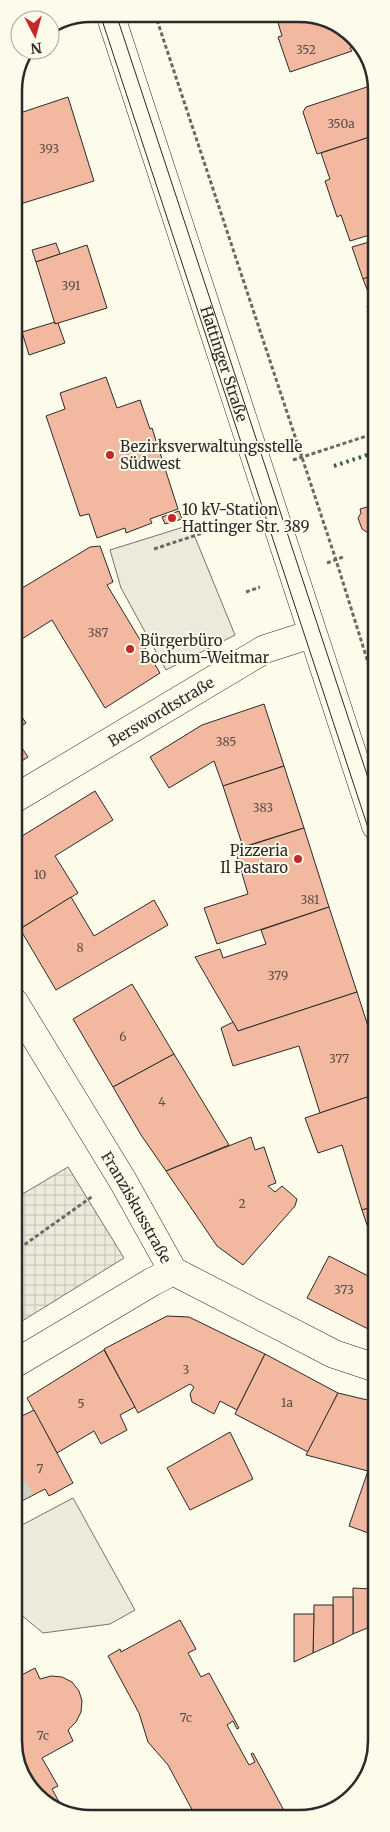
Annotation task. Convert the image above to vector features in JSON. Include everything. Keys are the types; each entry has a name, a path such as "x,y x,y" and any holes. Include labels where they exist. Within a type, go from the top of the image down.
{"street":[{"name":"Hattinger Straße","path":"113,22 368,801"},
{"name":"Berswordtstraße","path":"23,794 265,648 312,634"},
{"name":"Franziskusstraße","path":"22,1016 123,1181 173,1271 334,1354 367,1365"},
{"path":"22,1359 173,1271"}],"path":[{"path":"158,22 303,457 368,661"},
{"path":"303,457 368,437"},
{"path":"154,549 224,526"},
{"path":"325,564 343,557"},
{"path":"246,592 264,585"},
{"path":"22,1246 96,1194"}],"shaded area":[{"path":"190,525 235,635 166,670 121,588 110,550"},
{"path":"68,1167 124,1258 22,1321 22,1194"},
{"path":"73,1498 135,1610 110,1624 43,1633 22,1616 22,1525"}],"building":[{"path":"278,22 312,24 325,28 341,37 352,51 290,72 278,37 282,36"},
{"path":"367,87 368,138 317,154 303,112 306,107"},
{"path":"68,97 94,181 23,203 23,112"},
{"path":"368,138 368,235 350,241 341,215 337,217 325,181 330,179 321,153"},
{"path":"368,242 368,277 363,279 352,247"},
{"path":"56,243 60,254 36,262 32,250"},
{"path":"87,245 107,308 55,324 36,262"},
{"path":"368,277 368,292 363,279"},
{"path":"55,322 55,324 58,323 65,343 29,355 23,332"},
{"name":"Bezirksverwaltungsstelle Südwest","path":"106,377 117,408 140,400 150,429 152,428 178,509 150,519 152,523 126,533 125,528 97,538 89,514 80,516 46,416 65,409 60,393"},
{"path":"368,507 368,533 362,529 358,518 361,513 360,509"},
{"name":"10 kV-Station Hattinger Str. 389","path":"179,511 182,519 165,524 162,517"},
{"path":"100,546 113,582 107,585 160,673 105,708 52,620 23,639 23,588 90,547"},
{"path":"264,704 284,766 223,786 214,761 169,788 150,757 202,725"},
{"path":"23,749 28,757 23,760"},
{"path":"284,766 304,828 243,847 223,786"},
{"path":"95,791 113,820 55,856 78,893 23,927 23,836"},
{"path":"304,828 329,907 217,944 204,908 248,894 235,850"},
{"path":"71,897 94,936 154,900 168,925 56,990 22,933 22,927"},
{"path":"329,907 357,992 238,1031 195,957 220,949 223,958 266,944 261,930"},
{"path":"132,984 174,1054 113,1087 73,1019"},
{"path":"357,992 367,1024 367,1097 320,1113 299,1046 233,1066 221,1028 233,1022 238,1031"},
{"path":"174,1054 229,1145 166,1171 141,1135 113,1087"},
{"path":"367,1097 367,1208 362,1210 342,1145 318,1153 305,1118"},
{"path":"251,1137 255,1150 264,1147 276,1183 268,1186 275,1192 282,1186 297,1199 295,1206 243,1265 217,1246 166,1171"},
{"path":"367,1208 367,1226 362,1210"},
{"path":"329,1256 367,1276 367,1329 307,1298"},
{"path":"167,1316 189,1317 265,1354 237,1410 220,1401 214,1414 192,1402 190,1394 194,1387 190,1384 138,1413 104,1349"},
{"path":"104,1350 135,1407 120,1415 127,1430 101,1444 94,1431 57,1453 27,1398"},
{"path":"265,1354 338,1393 308,1452 235,1414"},
{"path":"338,1393 367,1400 367,1471 306,1455"},
{"path":"34,1410 73,1483 49,1496 45,1489 22,1501 22,1416"},
{"path":"230,1432 253,1479 190,1510 167,1468"},
{"path":"367,1473 367,1533 349,1526"},
{"path":"353,1588 367,1589 367,1628 353,1634"},
{"path":"333,1597 353,1597 353,1634 333,1644"},
{"path":"314,1605 333,1605 333,1644 313,1653"},
{"path":"294,1614 314,1614 313,1653 294,1662"},
{"path":"180,1620 196,1649 188,1653 201,1677 209,1673 239,1728 237,1729 233,1721 227,1725 249,1765 255,1762 251,1754 253,1753 284,1810 192,1810 168,1765 148,1742 139,1713 108,1656 120,1649 121,1652"},
{"path":"35,1668 40,1679 51,1676 62,1677 72,1682 79,1691 82,1701 81,1712 76,1722 68,1730 73,1741 42,1758 58,1786 52,1789 58,1801 49,1795 34,1779 25,1758 22,1740 22,1675"}],"tram line":[{"path":"103,22 368,826"},
{"path":"119,22 368,776"}],"hedge":[{"path":"334,466 368,455"}],"place":[{"name":"Bezirksverwaltungsstelle Südwest","path":"110,455"},
{"name":"10 kV-Station Hattinger Str. 389","path":"172,518"},
{"name":"Bürgerbüro Bochum-Weitmar","path":"130,649"},
{"name":"Pizzeria Il Pastaro","path":"298,859"}]}
